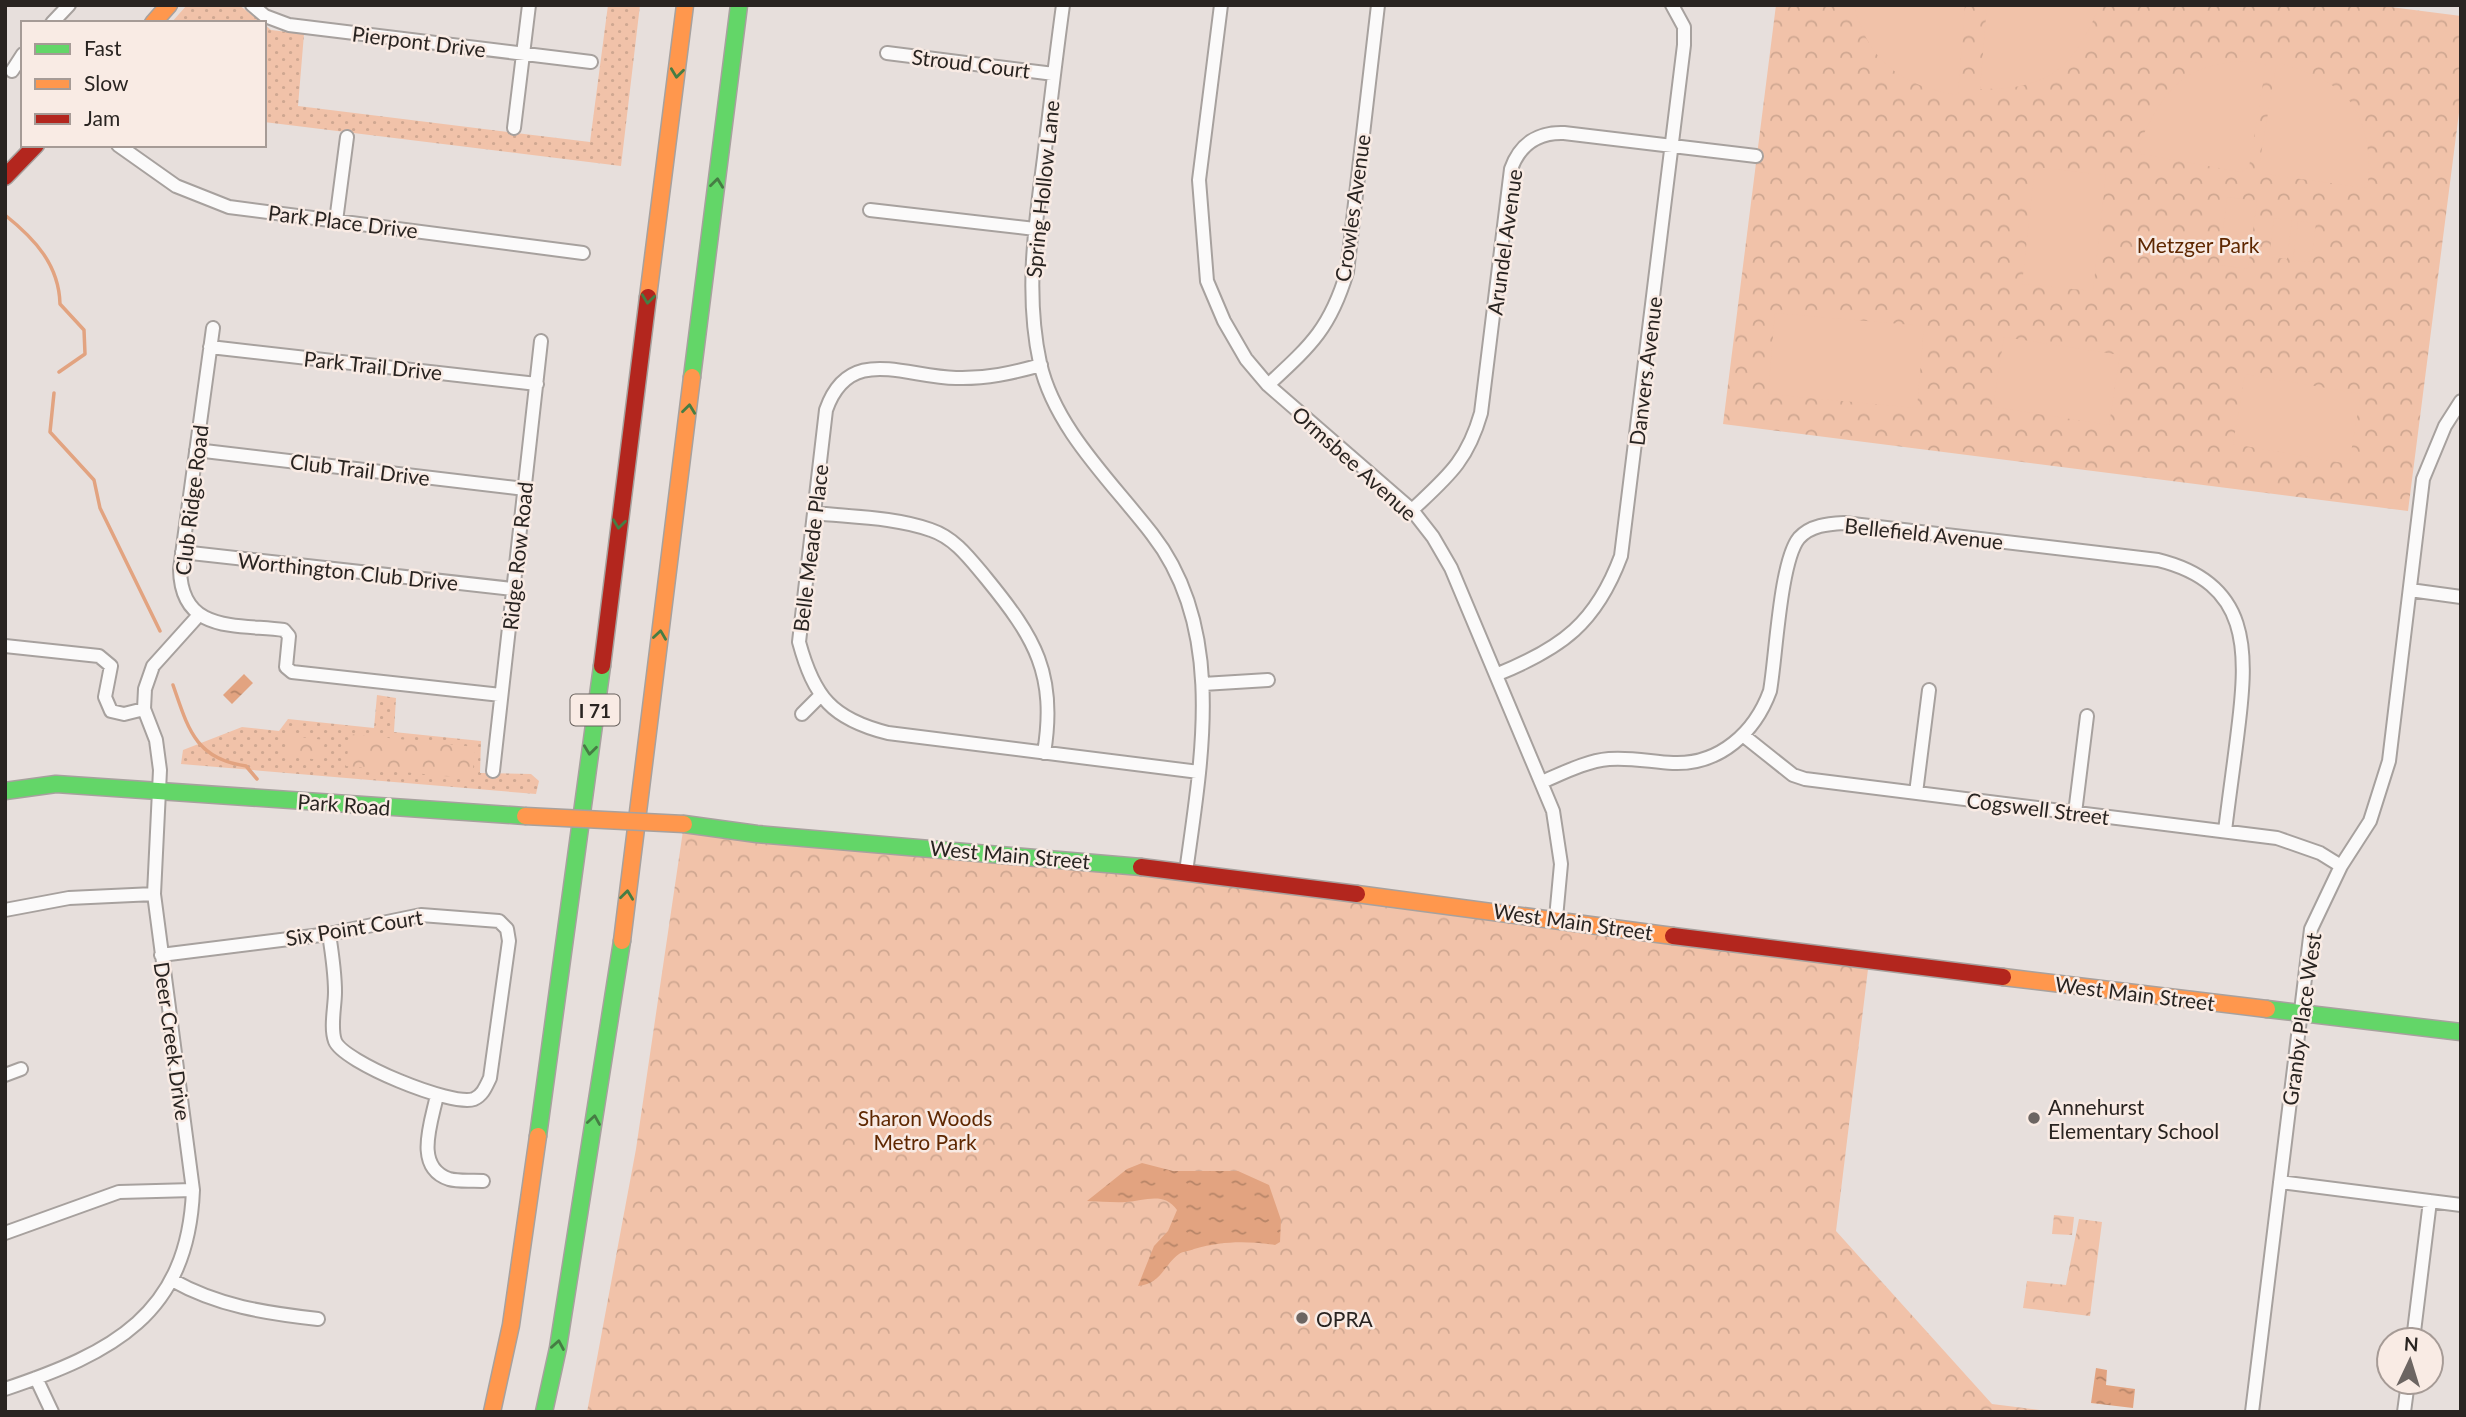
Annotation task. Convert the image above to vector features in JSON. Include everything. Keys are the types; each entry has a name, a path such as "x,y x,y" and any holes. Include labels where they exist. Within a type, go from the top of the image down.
{"main road":[{"path":"155,21 169,5"},
{"name":"I 71","path":"492,1412 511,1325 566,947 685,5"},
{"name":"I 71","path":"544,1412 615,993 739,5"},
{"path":"5,177 34,147"},
{"name":"Park Road","path":"5,791 56,784 684,824"},
{"name":"West Main Street","path":"684,824 757,834 1066,858 1556,918 1869,961 2461,1032"}],"street":[{"path":"54,21 69,5"},
{"name":"Pierpont Drive","path":"252,5 265,16 289,25 592,62"},
{"path":"514,128 529,5"},
{"name":"Spring Hollow Lane","path":"1063,5 1035,229 1031,298 1041,365 1064,420 1101,472 1154,537 1172,567 1186,599 1203,684 1199,772 1185,872"},
{"name":"Ormsbee Avenue","path":"1221,5 1199,180 1207,281 1224,321 1241,350 1268,385 1412,510 1433,537 1451,568 1498,674 1553,811 1561,864 1556,918"},
{"name":"Crowles Avenue","path":"1268,385 1321,333 1337,306 1347,272 1378,5"},
{"name":"Danvers Avenue","path":"1498,674 1540,657 1578,629 1602,598 1621,556 1684,45 1684,27 1675,8"},
{"name":"Stroud Court","path":"887,53 1054,74"},
{"name":"Arundel Avenue","path":"1412,510 1456,468 1473,443 1481,413 1511,169 1522,148 1531,141 1552,133 1756,156"},
{"path":"336,221 347,137"},
{"name":"Park Place Drive","path":"121,147 176,186 210,202 583,253"},
{"path":"870,210 1035,229"},
{"name":"Club Ridge Road","path":"198,616 180,590 182,552 213,328"},
{"name":"Ridge Row Road","path":"493,771 541,341"},
{"name":"Park Trail Drive","path":"211,347 537,384"},
{"name":"Belle Meade Place","path":"1041,365 998,376 954,378 868,369 848,375 833,390 826,410 799,642 808,677 820,696 840,715 860,726 888,733 1199,772"},
{"name":"Granby Place West","path":"2252,1412 2311,929 2341,866 2370,821 2389,761 2423,479 2458,409"},
{"name":"Club Trail Drive","path":"196,450 525,489"},
{"path":"814,513 932,530 964,551 1022,622 1035,646 1048,701 1044,753"},
{"name":"Bellefield Avenue","path":"1542,782 1606,759 1676,763 1708,758 1744,736 1764,708 1770,691 1788,558 1800,537 1820,524 1844,523 2158,560 2182,566 2206,580 2222,595 2237,621 2242,639 2241,702 2225,831"},
{"name":"Worthington Club Drive","path":"182,552 513,589"},
{"path":"2410,590 2461,597"},
{"path":"5,646 99,656 111,666 105,697 111,711 124,714 144,709 145,689 153,666 198,616 220,622 284,630 289,636 286,667 292,672 501,695"},
{"path":"1203,684 1268,680"},
{"path":"1916,793 1929,690"},
{"path":"802,714 820,696"},
{"name":"Deer Creek Drive","path":"5,1389 99,1353 129,1333 172,1280 190,1237 193,1190 152,869 159,791 156,740 144,709"},
{"path":"2075,813 2087,716"},
{"name":"Cogswell Street","path":"1744,736 1793,775 1805,779 2277,838 2320,853 2341,866"},
{"path":"5,910 69,898 154,894"},
{"name":"Six Point Court","path":"161,955 329,934 421,915 499,921 507,929 509,941 485,1091 474,1099 460,1100 437,1095"},
{"path":"329,934 335,990 335,1040 345,1055 437,1095 427,1154 435,1169 449,1179 483,1181"},
{"path":"5,1075 20,1069"},
{"path":"2280,1182 2461,1205"},
{"path":"5,1233 119,1192 193,1190"},
{"path":"2415,1326 2430,1201"},
{"path":"172,1280 220,1303 250,1311 318,1319"},
{"path":"36,1378 52,1412"}],"green space":[{"path":"187,5 239,5 259,21 173,21"},
{"path":"608,5 640,5 621,166 266,122 266,26 271,30 304,34 298,106 590,142"},
{"name":"Metzger Park","path":"1776,5 2375,5 2461,16 2461,97 2408,511 1723,424"},
{"path":"1854,5 1965,5 1958,95 1920,85 1890,68 1868,42"},
{"path":"1987,5 2100,5 2080,44 2056,71 2025,85 1980,89"},
{"path":"2248,61 2266,65 2249,167 2241,172 2141,154 2138,147 2147,127 2166,96 2178,84 2206,67"},
{"path":"2282,63 2328,83 2350,101 2366,137 2369,163 2367,188 2265,174 2259,166 2276,66"},
{"path":"2035,167 2106,175 2093,291 2022,284"},
{"path":"2227,197 2257,201 2248,269 2219,265"},
{"path":"2274,218 2292,221 2287,259 2269,257"},
{"path":"2298,221 2316,223 2311,262 2293,260"},
{"path":"1775,313 1924,326 1917,408 1768,394"},
{"path":"2004,337 2120,355 2109,425 1993,407"},
{"path":"2245,374 2361,394 2349,464 2233,444"},
{"path":"377,695 396,698 394,732 481,741 480,773 531,774 539,781 536,794 181,764 183,750 242,727 279,731 288,719 374,728"},
{"path":"350,734 475,747 472,779 346,766"},
{"path":"288,736 325,740 322,760 285,756"},
{"name":"Sharon Woods Metro Park","path":"684,824 948,848 1869,961 1836,1231 1992,1404 2055,1412 587,1412 636,1149"},
{"path":"2054,1215 2074,1217 2072,1235 2052,1234"},
{"path":"2079,1219 2102,1222 2090,1316 2023,1308 2027,1281 2066,1285"}],"water":[{"path":"244,674 253,683 232,704 223,695"},
{"path":"1142,1163 1173,1171 1238,1171 1269,1185 1281,1220 1280,1242 1275,1245 1225,1243 1182,1252 1152,1282 1138,1286 1154,1246 1168,1231 1177,1210 1172,1204 1160,1199 1087,1201 1127,1169"},
{"path":"2096,1368 2107,1370 2106,1385 2135,1389 2133,1408 2091,1403"}],"waterway":[{"path":"5,215 43,254 55,277 60,304 84,330 85,354 59,372"},
{"path":"54,393 50,432 94,480 100,508 160,631"},
{"path":"173,685 189,728 204,749 229,762 246,766 257,779"}],"traffic: fast":[{"path":"692,377 739,5"},
{"path":"538,1136 602,666"},
{"path":"5,791 56,784 525,816"},
{"path":"684,824 757,834 1141,867"},
{"path":"544,1412 558,1348 622,941"},
{"path":"2267,1009 2461,1032"}],"traffic: slow":[{"path":"155,21 169,5"},
{"path":"648,297 685,5"},
{"path":"622,941 692,377"},
{"path":"525,816 684,824"},
{"path":"1357,894 1673,936"},
{"path":"2003,977 2267,1009"},
{"path":"492,1412 511,1325 538,1136"}],"traffic: jam":[{"path":"5,177 34,147"},
{"path":"602,666 648,297"},
{"path":"1141,867 1357,894"},
{"path":"1673,936 2003,977"}],"place":[{"name":"Annehurst Elementary School","path":"2034,1118"},
{"name":"OPRA","path":"1302,1318"}]}
